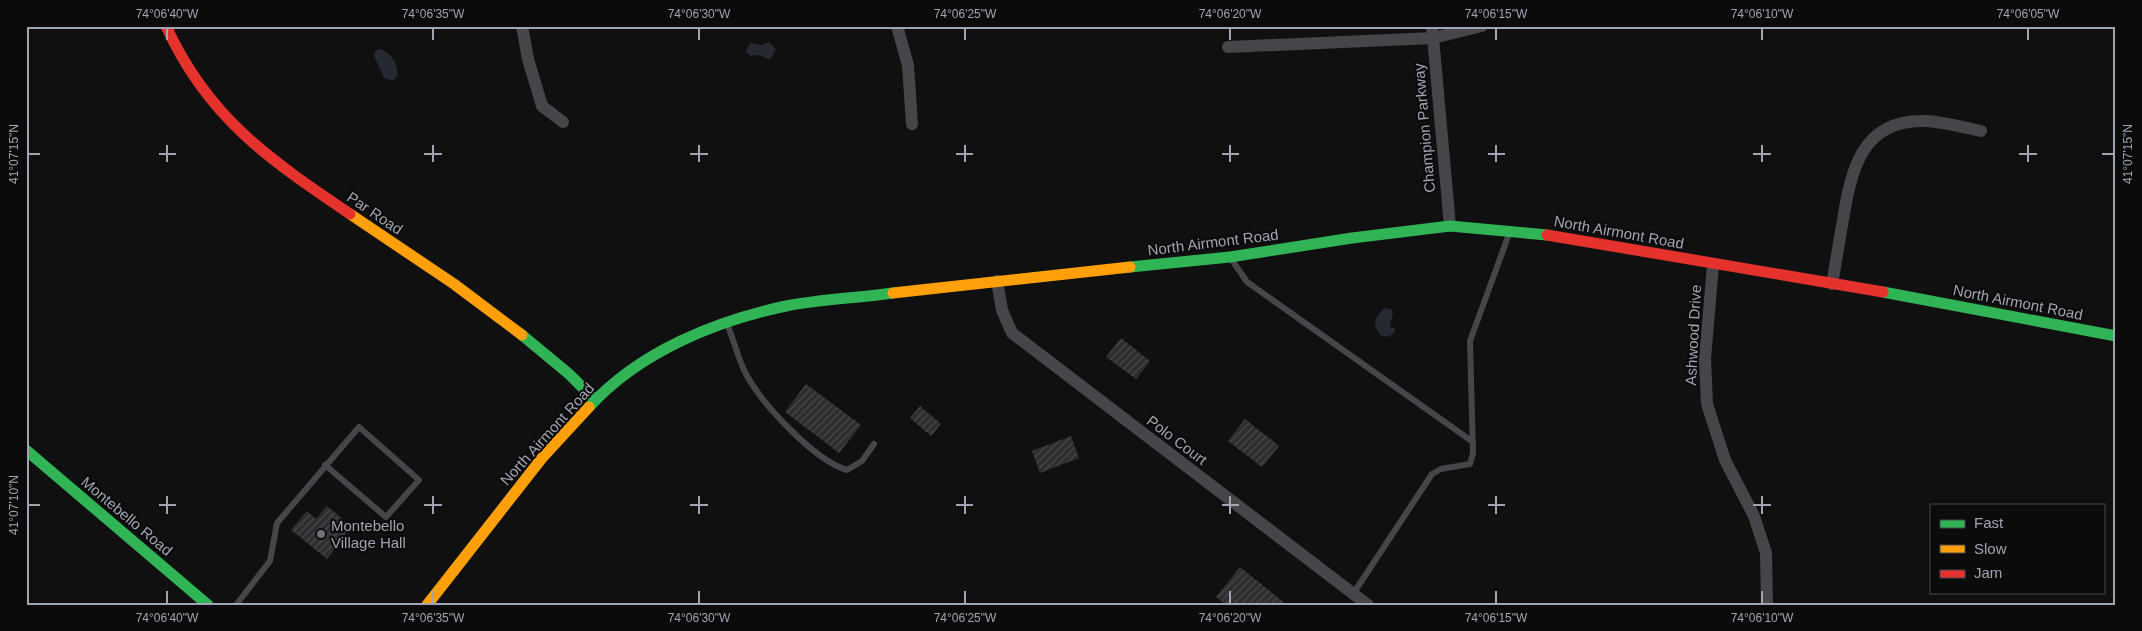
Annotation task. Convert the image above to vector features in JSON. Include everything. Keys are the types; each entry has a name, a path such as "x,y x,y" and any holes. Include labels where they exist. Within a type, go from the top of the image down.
{"street":[{"name":"Par Road","path":"166,26 173,44 208,98 269,159 535,343 595,400"},
{"path":"522,26 528,59 542,106 563,122"},
{"path":"897,26 908,65 912,124"},
{"path":"1228,46 1432,32 1482,26"},
{"name":"Champion Parkway","path":"1432,32 1450,226"},
{"path":"1832,284 1851,175 1861,152 1879,132 1923,121 1948,123 1981,131"},
{"name":"North Airmont Road","path":"427,605 542,458 595,400 639,364 669,346 727,323 787,306 997,281 1230,257 1361,237 1450,226 1511,230 1832,284 2116,336"},
{"name":"Ashwood Drive","path":"1713,265 1705,359 1706,404 1725,460 1754,516 1766,553 1767,605"},
{"name":"Polo Court","path":"997,281 1002,310 1012,334 1368,605"},
{"name":"Montebello Road","path":"26,450 208,605"}],"lane":[{"path":"1353,594 1425,483 1440,469 1470,464 1473,442 1470,341 1511,230"},
{"path":"1230,257 1247,282 1473,442"},
{"path":"727,323 746,374 769,408 825,459 847,470 862,461 874,444"},
{"path":"236,605 270,561 277,522 325,465 359,427 419,480 386,518 325,465"}],"shaded area":[{"path":"769,42 776,49 770,60 759,55 751,56 746,51 750,43 762,45"},
{"path":"380,49 391,56 396,63 398,72 392,81 384,78 374,56 375,51"},
{"path":"1384,308 1391,309 1393,313 1390,327 1395,328 1394,333 1388,337 1380,335 1375,326 1376,318"}],"building":[{"path":"1121,338 1150,361 1136,379 1106,357"},
{"path":"806,384 861,425 839,453 785,412"},
{"path":"920,406 941,424 931,436 910,418"},
{"path":"1245,419 1279,446 1262,467 1228,441"},
{"path":"1071,436 1079,458 1040,473 1032,451"},
{"name":"Montebello Village Hall","path":"327,506 351,526 327,559 291,530 307,511 316,519"},
{"path":"1240,567 1287,605 1226,605 1216,597"}],"traffic: fast":[{"path":"1130,267 1230,257 1352,238 1450,226 1547,235"},
{"path":"1883,292 2116,336"},
{"path":"589,407 609,387 655,355 706,330 732,320 786,306 893,293"},
{"path":"522,335 569,374 595,400"},
{"path":"26,450 208,605"}],"traffic: slow":[{"path":"350,214 454,284 522,335"},
{"path":"893,293 1130,267"},
{"path":"427,605 542,458 589,407"}],"traffic: jam":[{"path":"166,26 201,86 243,134 267,155 350,214"},
{"path":"1547,235 1883,292"}],"place":[{"name":"Montebello Village Hall","path":"321,534"}]}
